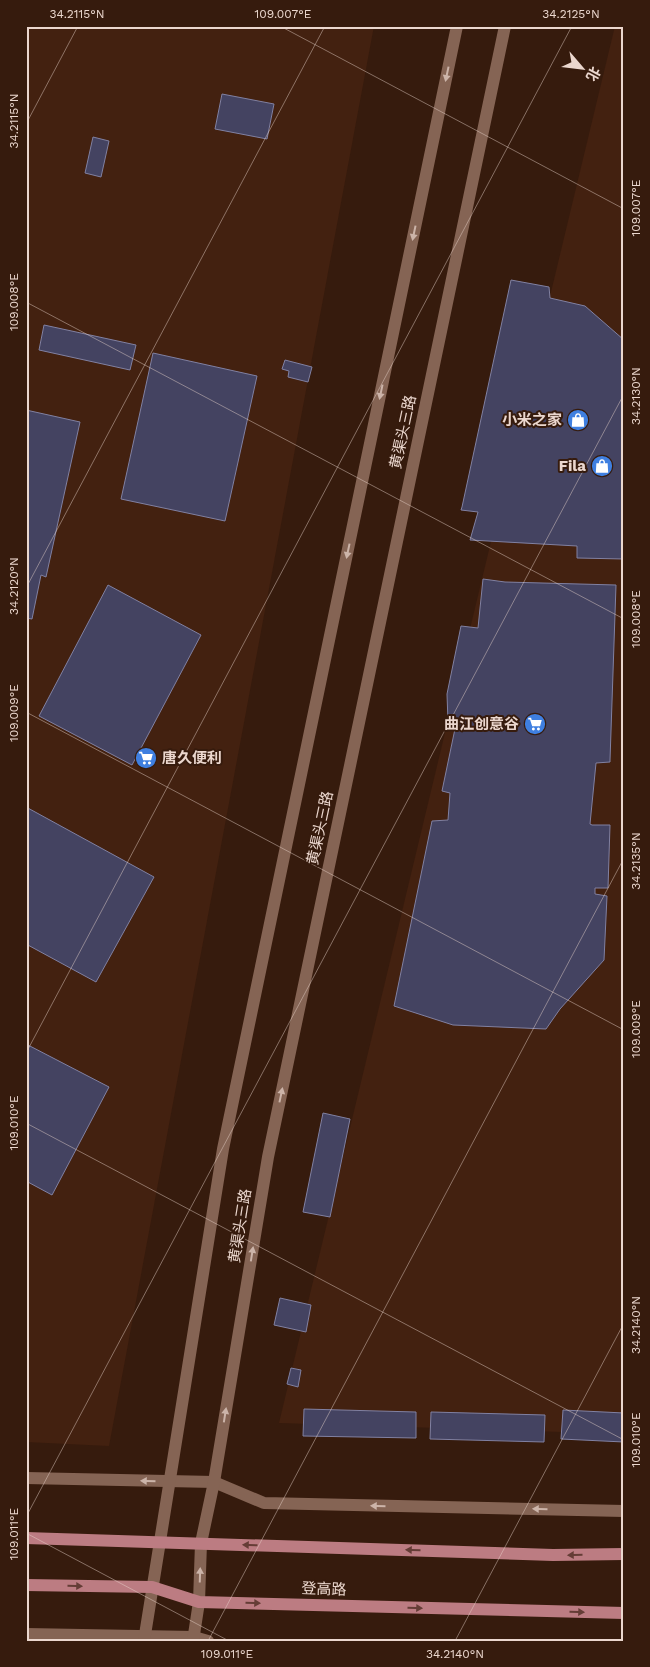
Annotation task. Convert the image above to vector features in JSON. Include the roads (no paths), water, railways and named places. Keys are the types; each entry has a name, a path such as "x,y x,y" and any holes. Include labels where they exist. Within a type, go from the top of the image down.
{"main road":[{"path":"26,1538 553,1555 624,1554"},
{"name":"登高路","path":"26,1585 152,1586 199,1602 624,1613"}],"street":[{"name":"黄渠头三路","path":"144,1638 223,1149 457,26"},
{"name":"黄渠头三路","path":"193,1639 199,1602 202,1543 214,1482 268,1157 505,26"},
{"path":"26,1478 214,1482 264,1503 624,1511"},
{"path":"26,1634 208,1641"}],"place":[{"name":"小米之家","path":"578,420"},
{"name":"Fila","path":"602,466"},
{"name":"曲江创意谷","path":"535,724"},
{"name":"唐久便利","path":"146,758"}]}
